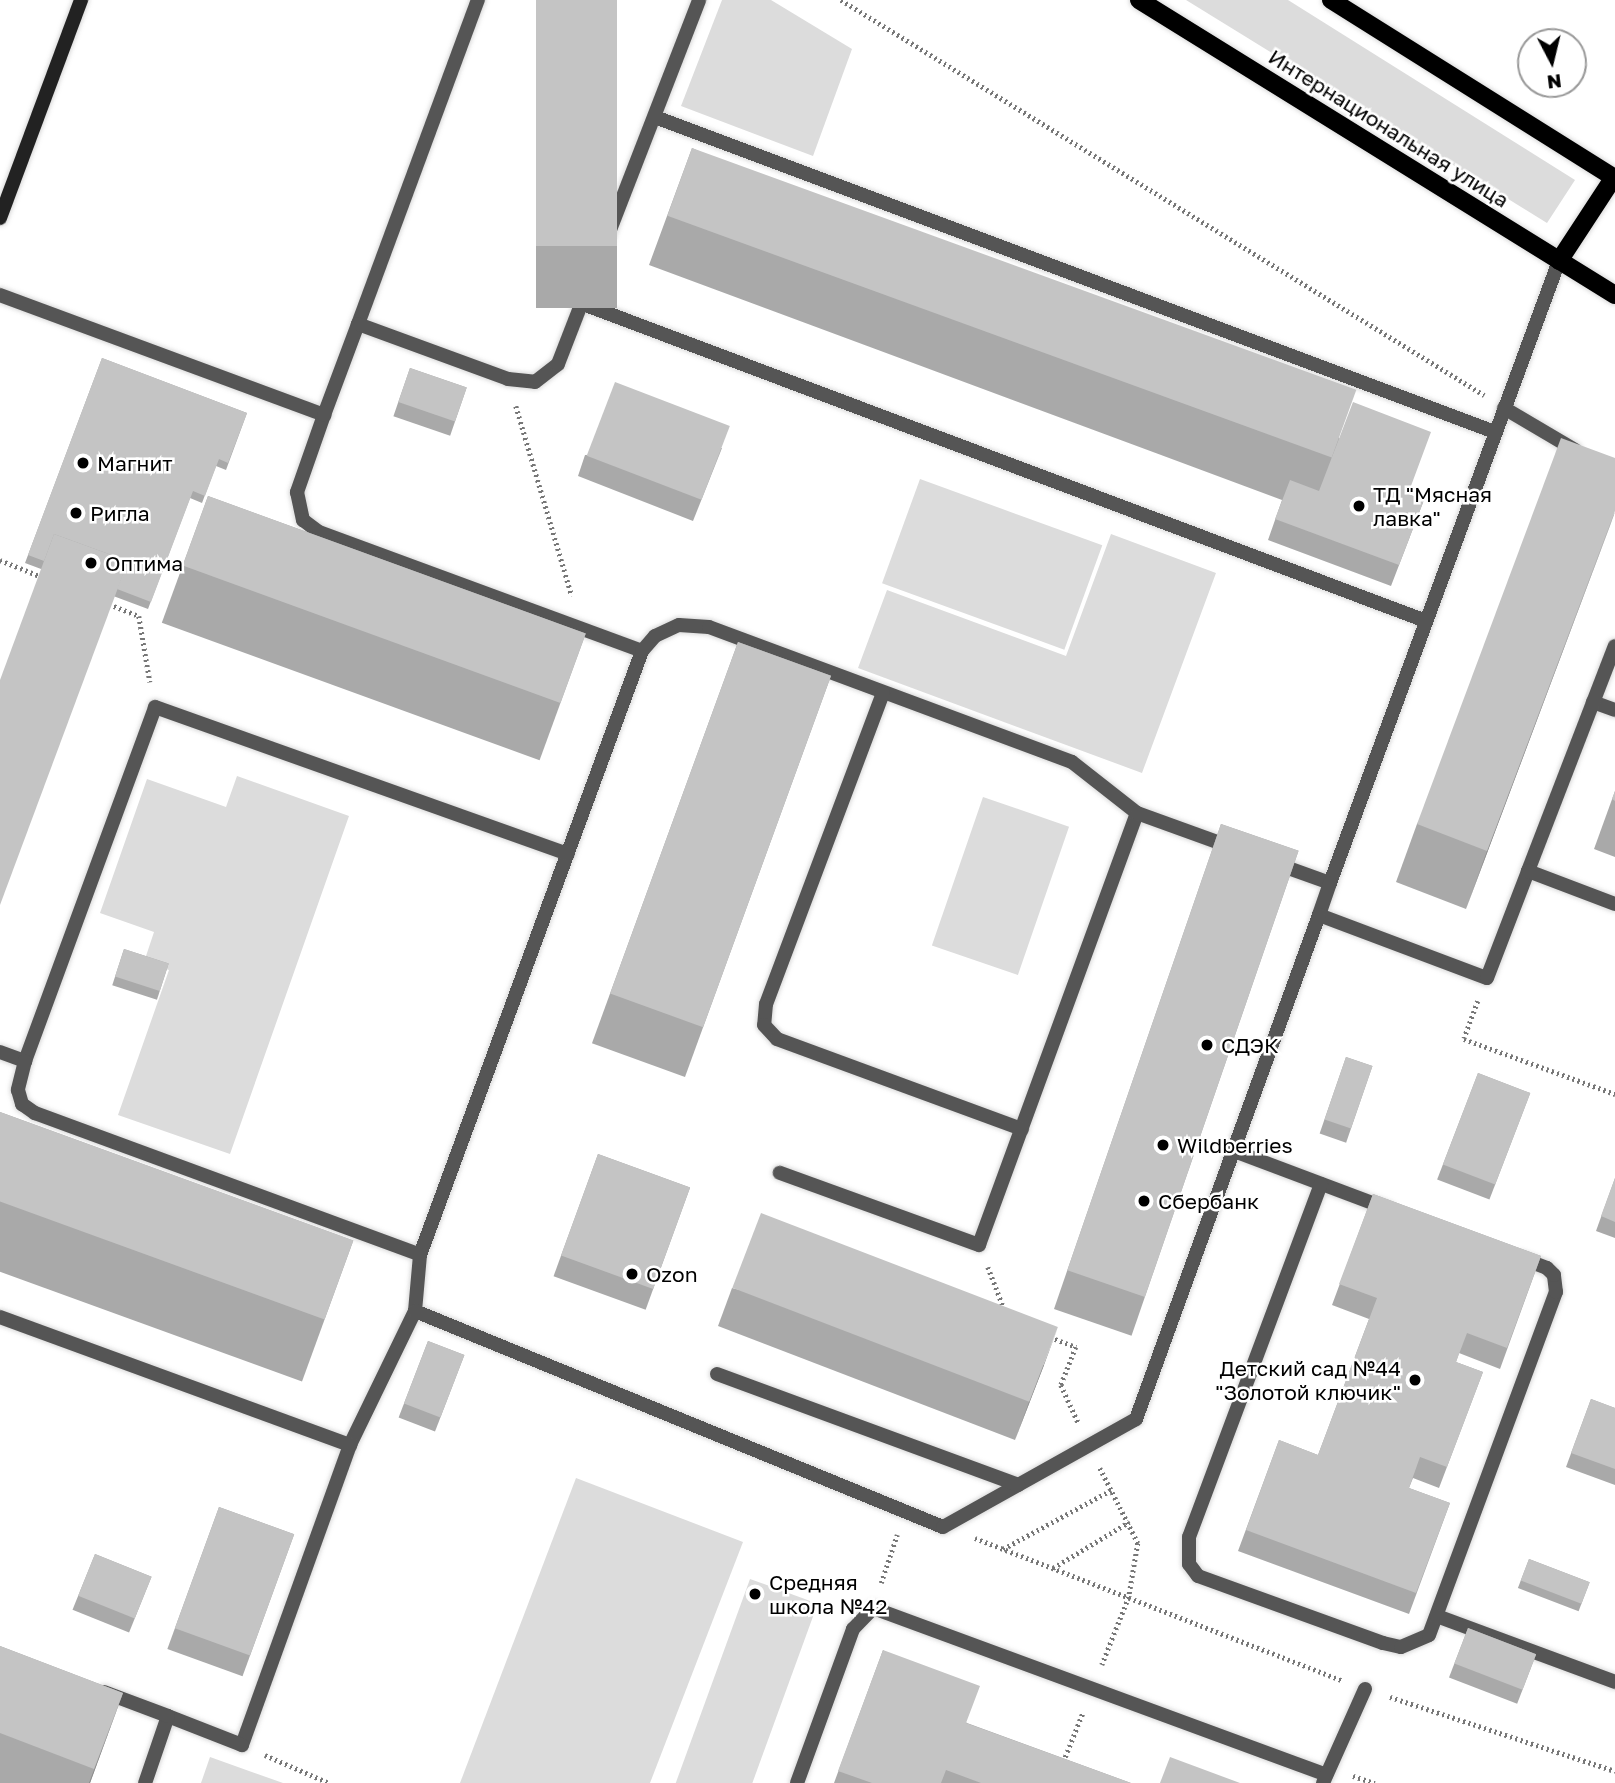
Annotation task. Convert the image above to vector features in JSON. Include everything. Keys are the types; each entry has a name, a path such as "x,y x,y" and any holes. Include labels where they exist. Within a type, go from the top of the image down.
{"main road":[{"path":"0,218 81,0"},
{"name":"Интернациональная улица","path":"1139,0 1615,295"},
{"path":"1331,0 1614,177 1559,261"}],"lane":[{"path":"478,0 297,492 303,520 319,532 642,651"},
{"path":"358,324 508,379 535,382 558,364 699,0"},
{"path":"655,117 1495,432"},
{"path":"415,1311 903,1514 943,1527 1136,1419 1559,261"},
{"path":"0,295 324,415"},
{"path":"583,304 1426,621"},
{"path":"1504,408 1593,461"},
{"path":"91,1687 242,1745 350,1445 415,1311 419,1255 642,651 655,636 680,625 709,627 1072,762 1137,813 1240,850"},
{"path":"1318,915 1487,978 1615,646"},
{"path":"883,693 766,1003 764,1025 777,1039 1022,1129"},
{"path":"1594,702 1615,710"},
{"path":"419,1255 36,1114 22,1104 18,1090 25,1061 155,707 568,854"},
{"path":"780,1173 979,1245 1137,813"},
{"path":"1266,860 1330,883"},
{"path":"1528,871 1615,904"},
{"path":"0,1052 25,1061"},
{"path":"1234,1151 1409,1217"},
{"path":"1321,1184 1189,1537 1189,1564 1198,1576 1401,1647 1429,1635 1556,1292 1554,1275 1547,1268 1510,1254"},
{"path":"0,1317 350,1445"},
{"path":"717,1374 1018,1485"},
{"path":"797,1783 853,1629 873,1608 1324,1779 1365,1689"},
{"path":"1437,1616 1615,1682"},
{"path":"145,1783 168,1716"}],"path":[{"path":"841,0 1504,408"},
{"path":"508,379 582,630"},
{"path":"0,560 51,580"},
{"path":"101,600 139,616 155,707"},
{"path":"1487,978 1464,1039 1615,1094"},
{"path":"979,1245 1008,1319"},
{"path":"1042,1333 1076,1347 1061,1385 1088,1446 1138,1543 1129,1597"},
{"path":"1003,1549 1111,1490"},
{"path":"873,1608 903,1514"},
{"path":"1053,1568 1129,1522"},
{"path":"943,1527 1365,1689 1615,1771"},
{"path":"1060,1773 1071,1741"},
{"path":"242,1745 329,1783"}],"shaded area":[{"path":"722,0 771,0 852,49 813,156 681,106"},
{"path":"1186,0 1288,0 1575,180 1547,223"},
{"path":"920,479 1102,545 1064,650 882,583"},
{"path":"1111,534 1216,573 1142,773 858,668 887,590 1066,656"},
{"path":"237,776 349,816 230,1154 118,1115 169,970 144,962 154,932 100,913 147,779 226,807"},
{"path":"983,797 1069,827 1018,975 932,945"},
{"path":"576,1478 743,1542 650,1783 460,1783"},
{"path":"750,1579 818,1604 752,1783 676,1783"},
{"path":"210,1757 283,1783 201,1783"}],"building":[{"path":"536,0 617,0 617,246 536,246"},
{"path":"692,148 1356,390 1332,457 667,216"},
{"path":"102,358 247,413 228,463 219,459 205,496 193,491 151,602 117,589 128,561 54,534 44,561 28,555"},
{"path":"410,368 467,388 455,422 398,402"},
{"path":"615,382 730,426 702,500 587,456"},
{"name":"ТД \"Мясная лавка\"","path":"1353,402 1431,432 1408,494 1424,500 1399,565 1275,519 1290,480 1319,491"},
{"path":"1561,438 1615,458 1615,511 1487,851 1417,824"},
{"path":"208,496 586,633 560,703 183,566"},
{"path":"54,534 128,561 0,905 0,680"},
{"path":"738,642 831,676 703,1027 610,993"},
{"path":"1221,824 1299,851 1145,1297 1067,1270"},
{"path":"124,949 169,964 160,991 115,977"},
{"path":"1346,1057 1372,1066 1351,1129 1325,1119"},
{"path":"1478,1073 1530,1093 1495,1185 1443,1164"},
{"path":"0,1112 353,1241 325,1320 0,1201"},
{"path":"598,1154 690,1188 653,1289 561,1255"},
{"path":"1615,1178 1615,1222 1601,1216"},
{"path":"1373,1194 1541,1256 1507,1348 1467,1333 1456,1362 1483,1372 1447,1467 1420,1457 1409,1488 1450,1503 1416,1593 1246,1530 1279,1440 1318,1455 1377,1298 1339,1284"},
{"path":"761,1213 1058,1327 1029,1402 732,1288"},
{"path":"428,1341 464,1355 440,1418 404,1404"},
{"path":"1591,1399 1615,1408 1615,1469 1571,1453"},
{"path":"219,1507 294,1534 250,1656 175,1628"},
{"path":"95,1554 152,1577 135,1619 78,1596"},
{"path":"1529,1559 1590,1582 1581,1604 1521,1580"},
{"path":"1468,1628 1536,1654 1523,1690 1454,1663"},
{"path":"0,1646 123,1693 94,1769 0,1733"},
{"path":"883,1650 980,1686 966,1723 1131,1783 981,1783 946,1770 941,1783 872,1783 838,1771"},
{"path":"1170,1757 1240,1783 1160,1783"}],"place":[{"name":"Магнит","path":"83,463"},
{"name":"ТД \"Мясная лавка\"","path":"1359,506"},
{"name":"Ригла","path":"76,513"},
{"name":"Оптима","path":"91,563"},
{"name":"СДЭК","path":"1207,1045"},
{"name":"Wildberries","path":"1163,1145"},
{"name":"Сбербанк","path":"1144,1201"},
{"name":"Ozon","path":"632,1274"},
{"name":"Детский сад №44 \"Золотой ключик\"","path":"1415,1380"},
{"name":"Средняя школа №42","path":"755,1594"}]}
